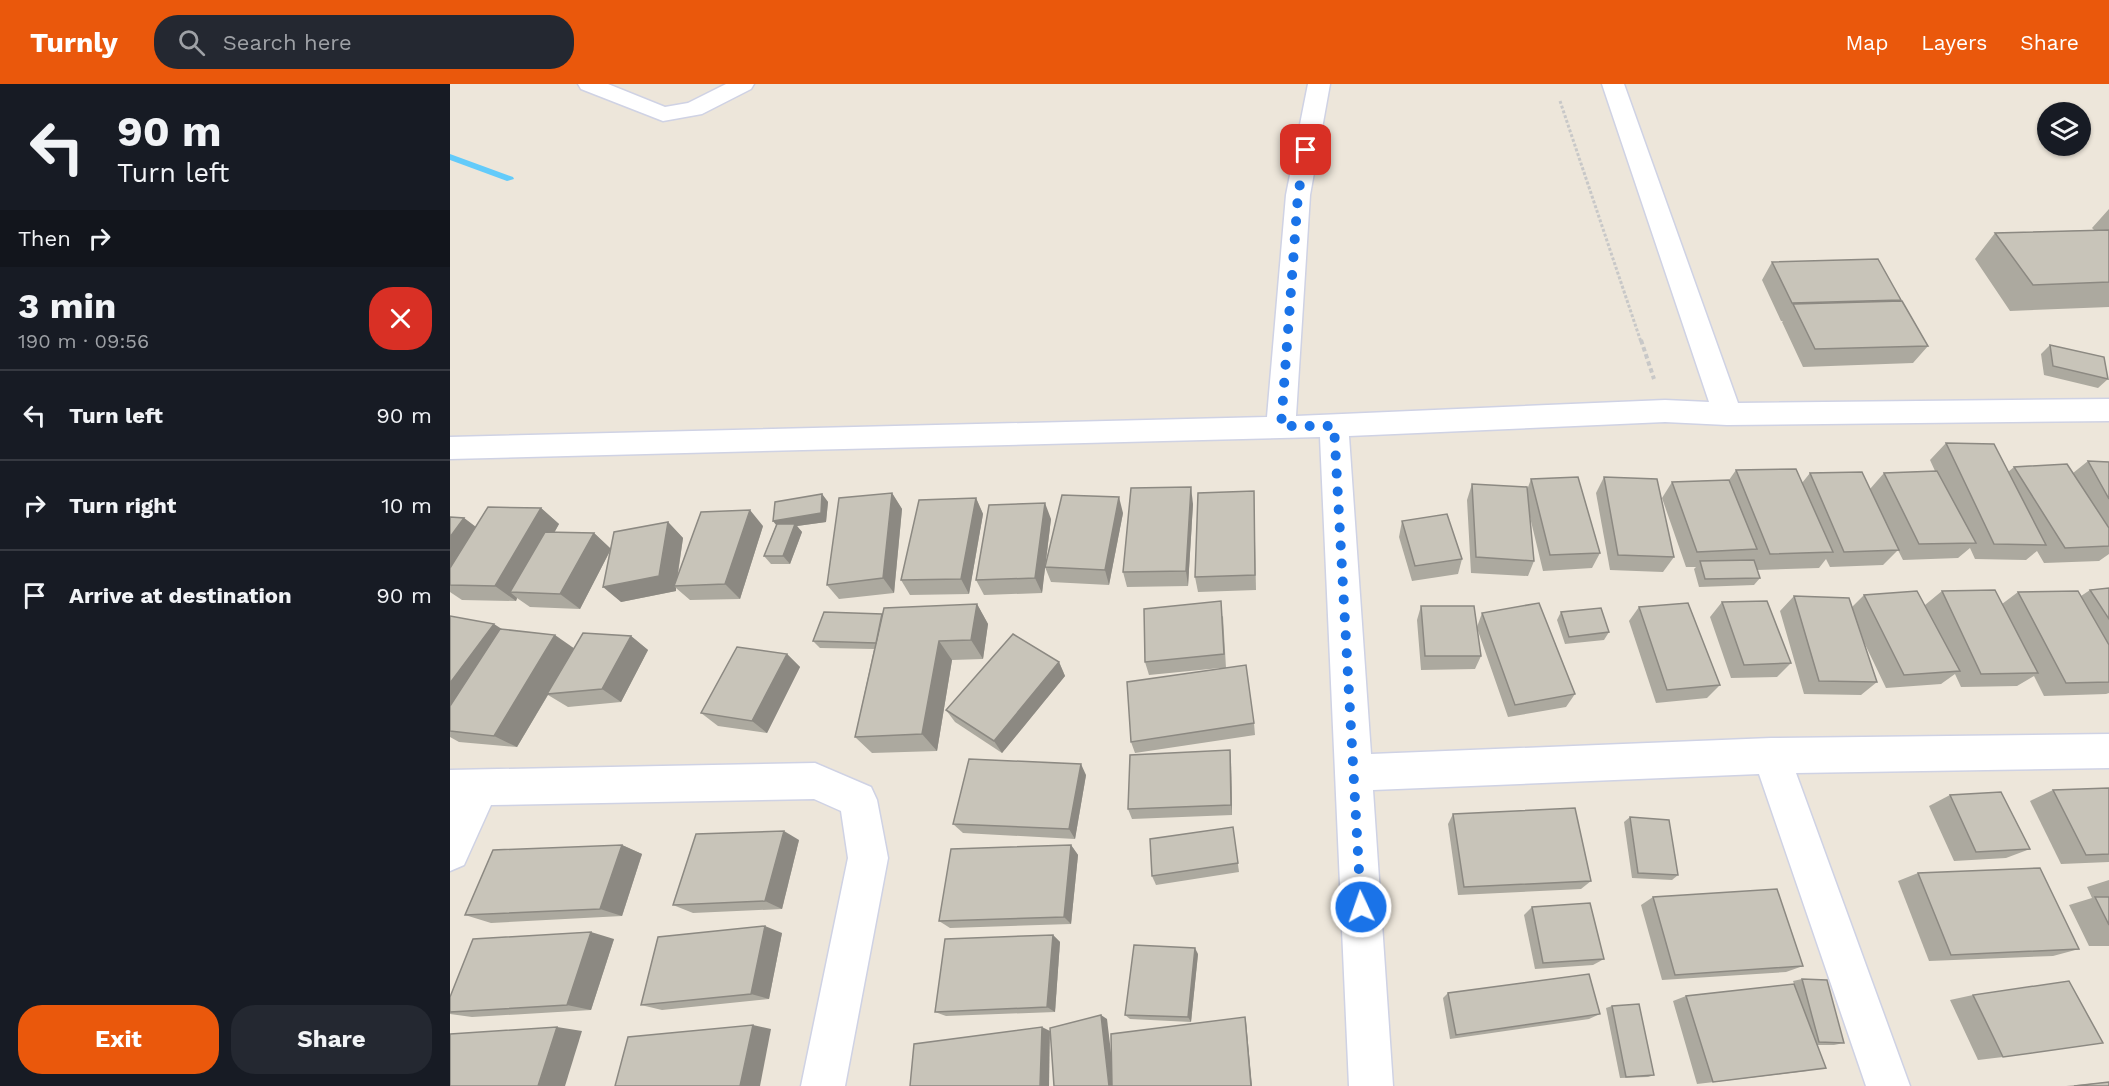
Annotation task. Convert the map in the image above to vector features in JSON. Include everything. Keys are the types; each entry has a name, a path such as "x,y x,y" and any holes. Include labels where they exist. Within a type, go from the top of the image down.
{"street":[{"path":"589,84 663,114 694,109 743,84"},
{"path":"1281,426 1298,195 1319,84"},
{"path":"1613,84 1726,414"},
{"path":"450,448 1334,426 1665,411 1726,414 2109,410"},
{"path":"1334,426 1371,1086"},
{"path":"1354,773 1771,756 2109,751"},
{"path":"1771,756 1888,1086"},
{"path":"450,851 465,787 815,781 858,800 868,858 823,1086"}],"path":[{"path":"1560,101 1665,411"}],"building":[{"path":"2109,230 2109,282 2033,285 1995,233"},
{"path":"1878,259 1901,300 1792,303 1772,262"},
{"path":"1902,301 1928,346 1815,349 1793,304"},
{"path":"2050,345 2104,357 2108,379 2053,366"},
{"path":"1946,443 1994,444 2046,545 1994,544"},
{"path":"2088,461 2109,462 2109,499"},
{"path":"2067,464 2109,528 2109,546 2065,548 2014,467"},
{"path":"1796,469 1833,552 1770,554 1736,470"},
{"path":"1937,471 1976,543 1919,544 1884,473"},
{"path":"1862,472 1899,550 1844,552 1810,473"},
{"path":"1578,477 1600,553 1550,555 1531,479"},
{"path":"1604,477 1657,479 1674,557 1618,555"},
{"path":"1729,480 1757,549 1697,552 1672,482"},
{"path":"1472,484 1527,487 1534,561 1476,557"},
{"path":"1191,487 1186,571 1123,572 1131,488"},
{"path":"1254,491 1255,575 1195,577 1198,493"},
{"path":"892,493 883,578 827,585 839,498"},
{"path":"822,494 821,513 773,521 775,502"},
{"path":"1062,495 1119,497 1105,570 1045,567"},
{"path":"976,498 961,579 901,580 919,500"},
{"path":"1045,503 1035,578 976,580 989,505"},
{"path":"488,507 541,508 495,586 450,585 450,568"},
{"path":"750,510 725,584 674,586 701,512"},
{"path":"1447,514 1462,559 1415,566 1402,521"},
{"path":"450,517 464,518 450,537"},
{"path":"668,522 659,576 603,587 614,532"},
{"path":"777,524 795,524 783,556 764,556"},
{"path":"545,532 594,533 560,594 510,592"},
{"path":"1754,560 1760,578 1705,579 1700,561"},
{"path":"2109,588 2109,619 2090,590"},
{"path":"1995,590 2038,673 1981,674 1942,591"},
{"path":"1917,591 1960,671 1904,675 1864,595"},
{"path":"2078,591 2109,645 2109,682 2066,683 2018,592"},
{"path":"1794,596 1849,598 1877,682 1819,681"},
{"path":"1221,601 1224,654 1145,662 1144,609"},
{"path":"1767,601 1791,663 1744,665 1722,602"},
{"path":"1539,603 1575,694 1515,705 1482,613"},
{"path":"1688,603 1720,685 1667,690 1639,607"},
{"path":"977,604 971,640 939,641 922,734 855,737 884,608"},
{"path":"1421,606 1474,606 1481,656 1425,656"},
{"path":"1601,608 1609,632 1569,637 1561,612"},
{"path":"824,612 882,614 876,643 813,641"},
{"path":"450,616 494,624 450,683"},
{"path":"500,629 555,635 494,736 450,731 450,706"},
{"path":"583,633 631,636 602,689 547,694"},
{"path":"1013,634 1059,662 994,741 946,710"},
{"path":"737,647 787,654 752,721 701,713"},
{"path":"1246,665 1254,723 1131,742 1127,682"},
{"path":"1230,750 1231,805 1128,809 1130,755"},
{"path":"969,759 1081,764 1069,829 953,824"},
{"path":"2109,788 2109,854 2086,855 2053,790"},
{"path":"2001,792 2030,849 1976,852 1950,795"},
{"path":"1575,808 1591,881 1464,887 1453,814"},
{"path":"1630,817 1669,820 1678,875 1638,873"},
{"path":"1233,827 1238,863 1152,876 1150,839"},
{"path":"784,831 765,901 673,905 696,834"},
{"path":"622,845 600,909 465,915 493,850"},
{"path":"1071,845 1064,917 939,921 951,849"},
{"path":"2040,868 2079,949 1951,955 1918,873"},
{"path":"1777,889 1803,966 1675,975 1653,897"},
{"path":"2095,897 2109,897 2109,925"},
{"path":"1590,903 1604,959 1543,963 1532,907"},
{"path":"765,926 751,994 641,1005 658,937"},
{"path":"591,932 567,1005 450,1012 450,997 473,939"},
{"path":"1053,935 1047,1007 935,1012 945,939"},
{"path":"1134,945 1195,948 1188,1017 1125,1015"},
{"path":"1589,974 1600,1014 1456,1035 1448,993"},
{"path":"1802,979 1827,980 1844,1043 1819,1042"},
{"path":"2069,981 2103,1043 2003,1057 1973,995"},
{"path":"1794,984 1826,1068 1713,1082 1686,996"},
{"path":"1639,1004 1654,1075 1626,1077 1612,1006"},
{"path":"1101,1015 1109,1086 1054,1086 1050,1028"},
{"path":"1245,1017 1251,1086 1112,1086 1111,1034"},
{"path":"753,1025 740,1086 615,1086 628,1037"},
{"path":"557,1027 538,1086 450,1086 450,1034"},
{"path":"1042,1027 1040,1086 910,1086 914,1044"},
{"path":"2109,1082 2109,1086 2074,1086"}],"waterway":[{"path":"450,157 510,179"}],"route":[{"path":"1306,150 1298,195 1281,426 1334,426 1361,907"}]}
